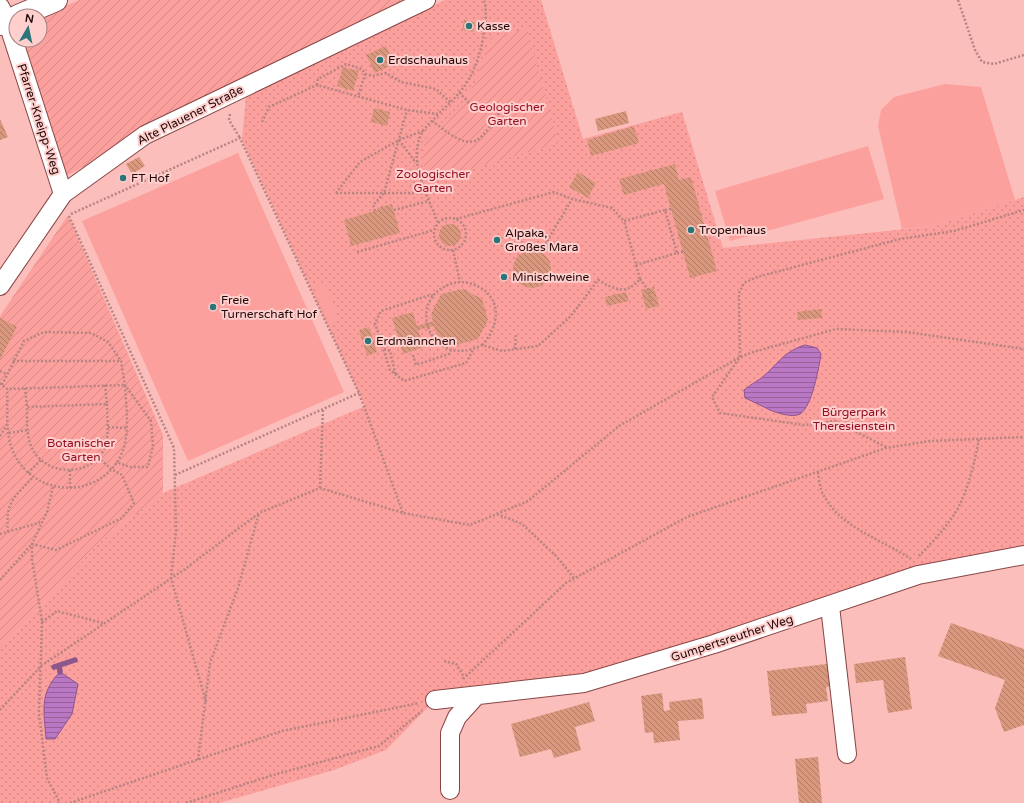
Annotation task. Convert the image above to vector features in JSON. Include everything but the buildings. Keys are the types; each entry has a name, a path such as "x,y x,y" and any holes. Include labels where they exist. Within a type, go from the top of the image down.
{"main road":[{"path":"33,8 56,0"}],"street":[{"name":"Alte Plauener Straße","path":"0,286 63,194 145,135 426,0"},
{"name":"Pfarrer-Kneipp-Weg","path":"18,48 63,194"},
{"name":"Gumpertsreuther Weg","path":"435,700 584,683 714,644 918,575 1024,555"},
{"path":"830,606 847,754"},
{"path":"450,790 450,733 458,717 476,696"}],"path":[{"path":"426,193 336,193 360,162 399,140 423,131 470,78 479,54 484,28 486,6 484,0"},
{"path":"958,0 975,50 982,62 994,64 1024,55"},
{"path":"317,85 318,79 346,65 362,69 365,74 372,76 386,73 401,82 436,89 450,102"},
{"path":"358,97 365,74"},
{"path":"262,122 269,107 317,85 407,110 438,114"},
{"path":"234,92 229,120 240,138 358,393 403,513"},
{"path":"432,121 459,139 467,142 477,140 498,116 498,111 494,107 468,102 459,92"},
{"path":"375,211 373,205 384,193 407,110"},
{"path":"416,163 423,131"},
{"path":"68,215 240,138"},
{"path":"399,140 416,163 438,223"},
{"path":"456,219 464,226 466,236 462,245 453,250 447,250 438,245 434,235 434,230 438,223 446,218 456,219 554,192 572,199 612,208 624,220 640,279 649,291 651,301"},
{"path":"63,194 68,215 174,448 176,530 171,578 206,702"},
{"path":"543,248 572,199"},
{"path":"394,210 429,201"},
{"path":"624,220 671,209"},
{"path":"665,210 677,253"},
{"path":"886,448 835,420 804,425 720,413 712,397 740,357 739,293 744,283 757,277 900,239 954,231 1024,210"},
{"path":"358,252 434,230"},
{"path":"453,250 460,282"},
{"path":"636,265 683,252"},
{"path":"482,345 502,351 538,346 571,316 598,280 616,290 633,287 640,279"},
{"path":"460,282 471,283 481,288 489,295 494,305 496,316 495,327 490,337 482,345 473,350 462,352 451,350 441,345 433,337 428,328 426,317 428,306 433,296 445,286 460,282"},
{"path":"433,296 430,295 380,311 375,323 390,370 404,381 466,363 473,350"},
{"path":"0,710 41,666 171,578 259,513 320,488 403,513 470,525 528,501 619,426 740,357 753,352 836,329 907,332 1024,349"},
{"path":"7,389 8,424 11,448 17,460 33,477 53,487 70,488 82,487 100,479 111,469 123,449 126,428 125,385 121,361 108,342 91,333 44,332 24,341 13,361 1,384 7,389 125,385"},
{"path":"515,349 516,335"},
{"path":"383,349 390,351 396,376"},
{"path":"413,355 416,365 449,354 451,350"},
{"path":"13,361 121,361"},
{"path":"0,371 7,374"},
{"path":"25,388 28,430 33,451 41,460 58,470 70,470 91,464 98,457 106,444 108,427 105,385"},
{"path":"116,462 130,467 148,467 153,446 151,421 125,385"},
{"path":"175,475 358,393"},
{"path":"27,407 107,404"},
{"path":"320,488 323,409"},
{"path":"0,435 8,424"},
{"path":"108,427 126,428"},
{"path":"9,433 28,430"},
{"path":"458,682 566,583 687,517 886,448 930,441 1024,437"},
{"path":"818,472 823,495 832,508 855,528 898,550 915,561 940,533 961,503 974,464 979,439"},
{"path":"32,544 56,550 122,518 134,503 122,475 111,469 98,457"},
{"path":"28,473 41,460"},
{"path":"70,470 70,488"},
{"path":"8,532 6,515 12,499 33,477"},
{"path":"0,580 32,544 47,512 53,487"},
{"path":"198,760 210,663 238,588 259,513"},
{"path":"496,514 522,524 556,556 574,578"},
{"path":"0,534 42,522"},
{"path":"32,544 32,559 42,622 39,714 47,778 60,803"},
{"path":"42,622 56,611 103,623"},
{"path":"444,661 456,664 464,677"},
{"path":"70,803 282,731 435,700"},
{"path":"186,803 273,775 379,746 435,700"}],"green space":[{"path":"79,0 405,0 66,176 23,48 48,48 48,14"},
{"name":"Bürgerpark Theresienstein","path":"445,0 541,0 583,139 682,112 723,248 934,226 1024,197 1024,555 918,575 584,683 435,700 386,750 334,770 219,803 0,803 0,650 99,543 163,493 365,406 242,140 246,95"},
{"name":"Geologischer Garten","path":"527,29 559,143 427,182 422,156 425,140 434,127 446,120 467,98 477,78 491,38"},
{"path":"945,84 981,87 1015,200 934,226 902,229 878,126 881,110 894,97"},
{"path":"868,146 884,199 730,241 715,191"},
{"name":"Freie Turnerschaft Hof","path":"238,153 344,392 188,461 82,221"},
{"name":"Botanischer Garten","path":"68,215 163,435 163,493 99,543 0,650 0,316"},
{"path":"325,283 339,320 328,324 314,287"}],"shaded area":[{"path":"805,345 817,348 821,354 817,377 808,404 800,414 781,414 745,398 744,390 766,374 785,355"},
{"path":"60,672 78,684 72,714 55,739 46,739 44,703 49,687"}],"waterway":[{"path":"54,667 75,660"},
{"path":"59,666 60,672"}],"place":[{"name":"Kasse","path":"469,26"},
{"name":"Erdschauhaus","path":"380,60"},
{"name":"FT Hof","path":"123,178"},
{"name":"Tropenhaus","path":"691,230"},
{"name":"Alpaka, Großes Mara","path":"497,240"},
{"name":"Minischweine","path":"504,277"},
{"name":"Freie Turnerschaft Hof","path":"213,307"},
{"name":"Erdmännchen","path":"368,341"}],"park label":[{"name":"Zoologischer Garten","path":"433,181"}]}
